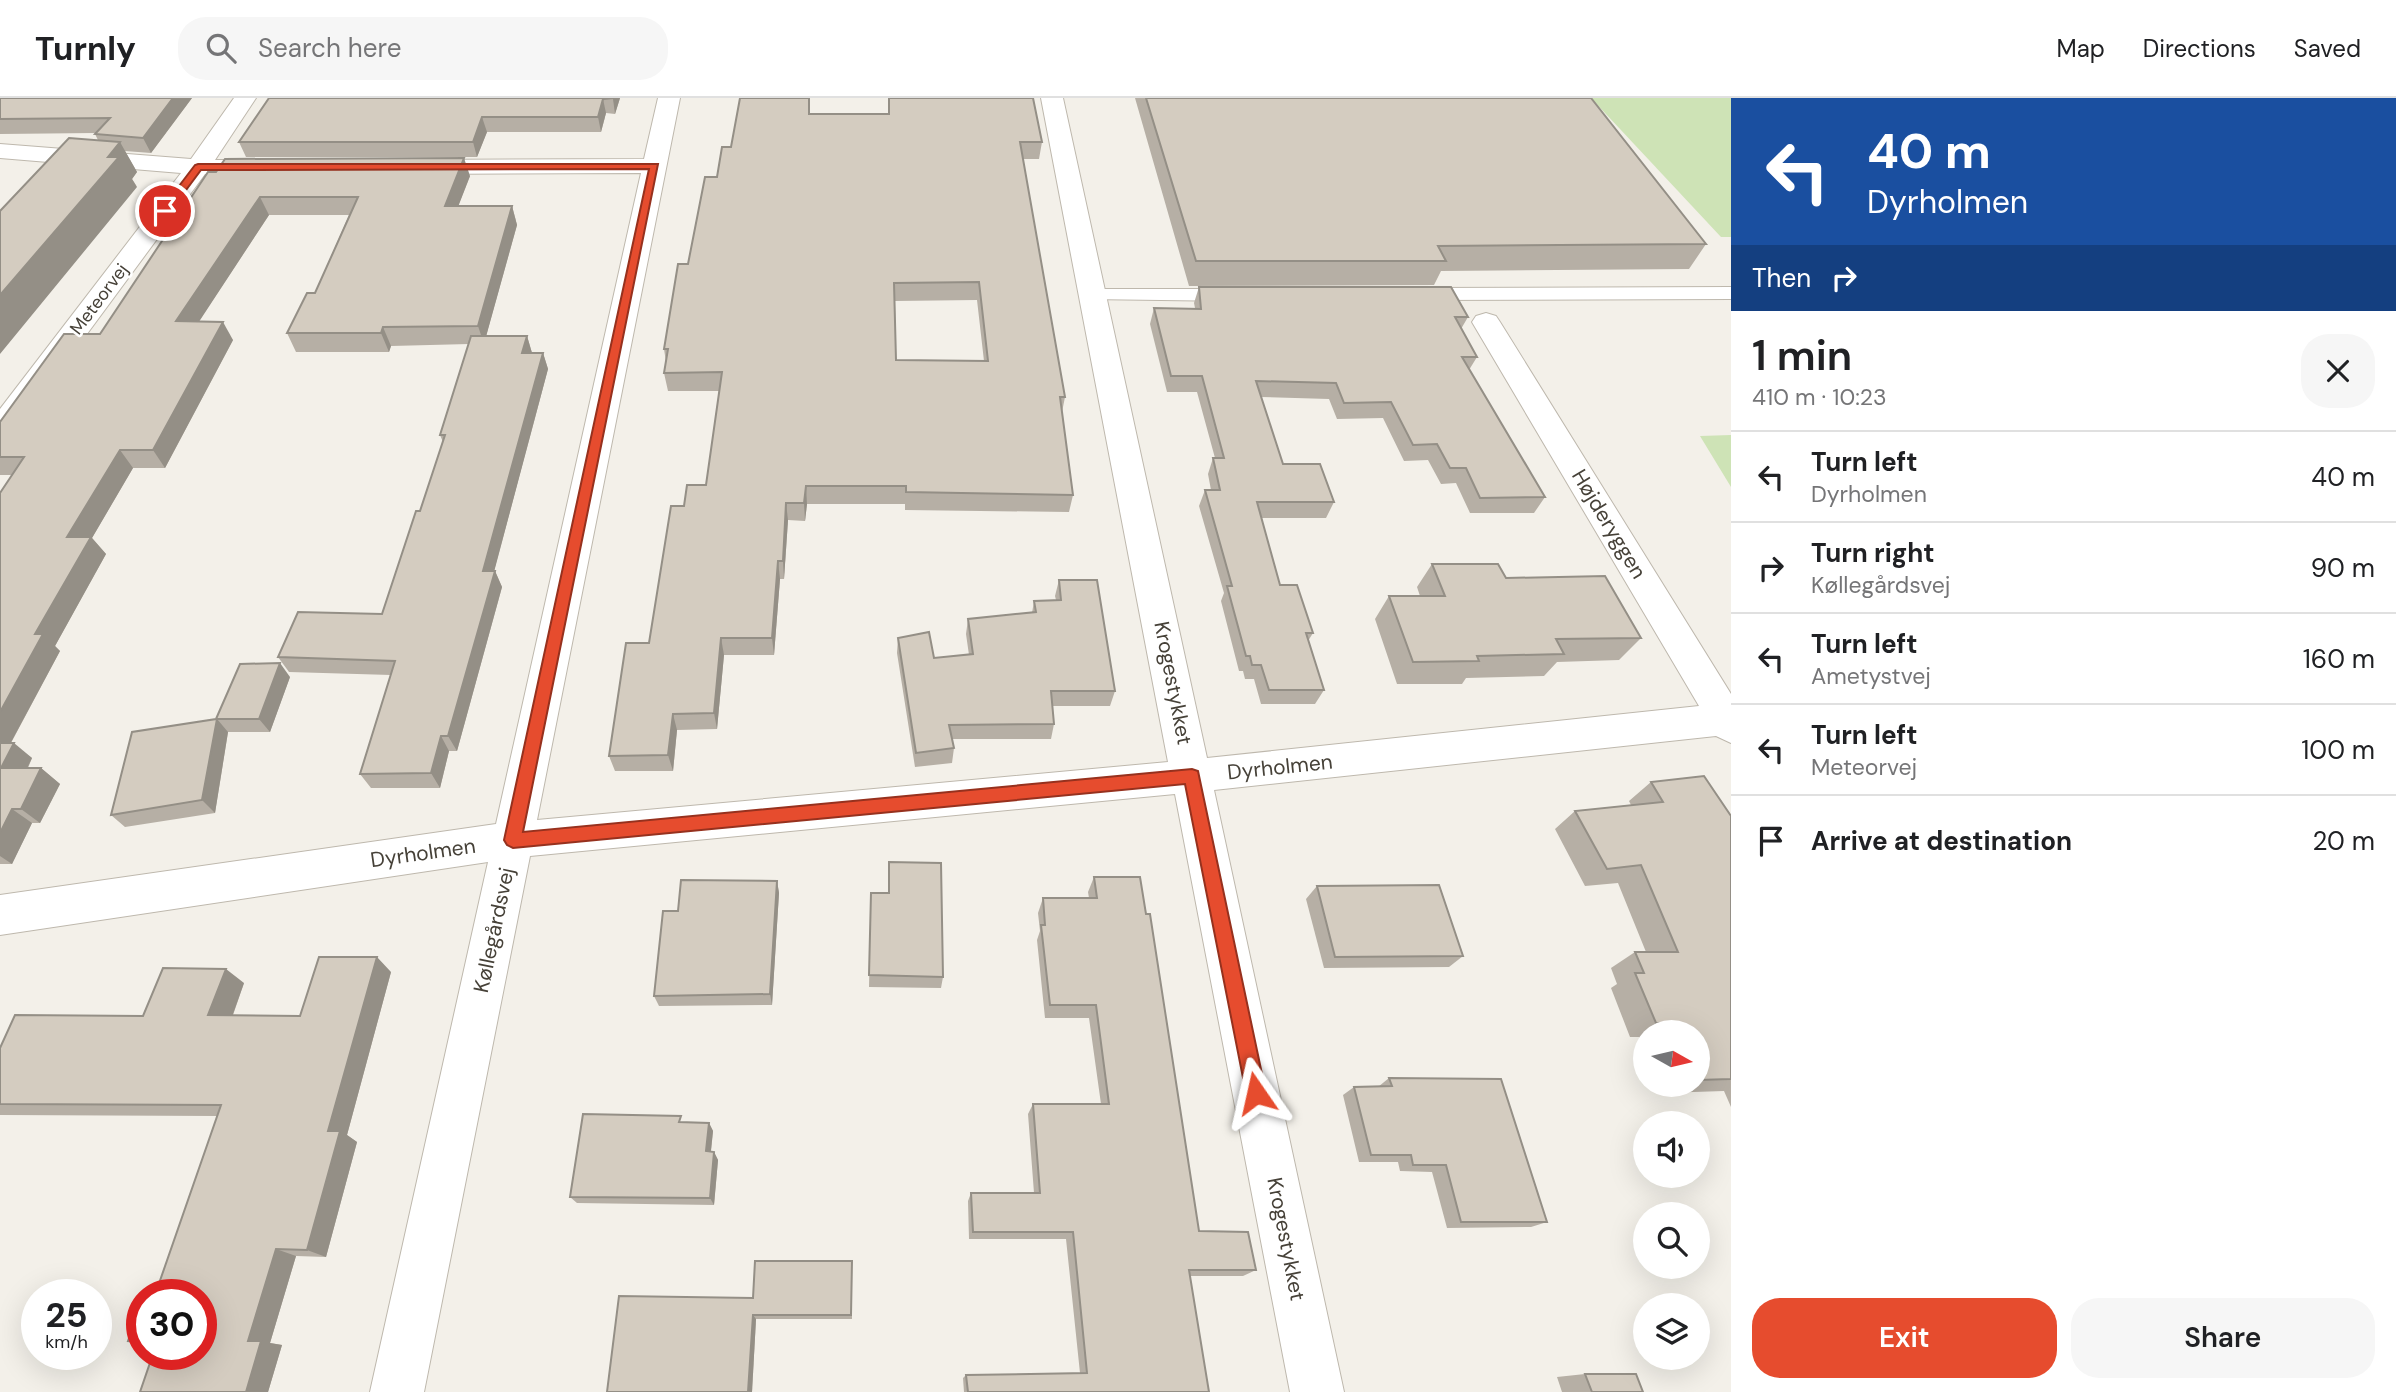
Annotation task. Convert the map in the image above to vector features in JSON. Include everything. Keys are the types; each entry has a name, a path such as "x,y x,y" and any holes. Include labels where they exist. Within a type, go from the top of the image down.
{"street":[{"name":"Meteorvej","path":"0,430 198,167 245,98"},
{"name":"Køllegårdsvej","path":"397,1392 669,98"},
{"name":"Krogestykket","path":"1052,98 1317,1392"},
{"path":"0,151 198,167 294,167"},
{"path":"390,167 654,166"},
{"name":"Højderyggen","path":"1486,322 1729,723"},
{"name":"Dyrholmen","path":"0,915 513,840 1729,723"}],"lane":[{"path":"1401,294 1731,293"},
{"path":"1094,295 1262,295"}],"green space":[{"path":"1591,98 1731,98 1731,237 1721,237"},
{"path":"1731,435 1731,487 1700,436"}],"building":[{"path":"0,98 173,98 143,138 95,134 110,118 0,119"},
{"path":"269,98 613,98 603,99 598,117 482,117 473,142 239,142"},
{"path":"740,98 809,98 809,114 889,114 889,98 1033,98 1042,142 1020,142 1065,397 1060,397 1073,495 906,492 906,486 806,486 804,503 786,503 783,561 778,561 772,638 721,638 714,713 673,714 668,755 609,756 626,643 649,643 671,506 684,506 687,485 706,485 722,372 664,373 668,349 664,349 678,264 688,264 705,177 717,177 722,147 731,147","holes":["979,282 988,361 896,360 894,283"]},
{"path":"1146,98 1591,98 1706,244 1438,246 1446,261 1196,261"},
{"path":"69,138 120,142 108,157 119,157 0,295 0,211"},
{"path":"464,158 445,206 512,206 478,326 383,327 381,333 287,333 307,293 315,293 358,197 260,197 176,321 223,322 153,450 120,450 67,537 91,537 35,634 43,634 0,712 0,493 24,457 0,457 0,422 64,334 100,334 208,172 216,172 225,159"},
{"path":"1199,287 1451,287 1468,317 1455,317 1477,357 1462,357 1545,497 1480,498 1466,468 1450,468 1437,444 1413,445 1391,402 1344,403 1336,383 1256,381 1283,464 1320,464 1334,502 1257,502 1280,585 1297,585 1313,633 1306,633 1324,690 1269,690 1261,665 1252,665 1250,656 1246,656 1227,586 1232,586 1205,490 1220,490 1213,458 1224,458 1202,376 1171,376 1154,308 1201,309"},
{"path":"471,336 527,336 522,353 543,353 483,571 495,571 448,736 441,736 431,773 360,774 395,661 278,657 298,612 382,614 416,511 420,511 445,435 440,435"},
{"path":"1432,564 1498,564 1506,578 1605,576 1641,638 1556,639 1564,654 1477,656 1479,661 1413,662 1389,596 1445,596"},
{"path":"1059,580 1097,580 1115,691 1051,691 1054,724 949,725 954,748 916,753 898,638 929,632 934,658 973,654 968,619 1036,612 1034,601 1061,600"},
{"path":"280,663 259,719 217,719 202,800 111,815 132,732 216,719 240,664"},
{"path":"0,743 14,743 1,768 41,768 21,809 12,809 0,833"},
{"path":"1704,776 1731,816 1731,1079 1710,1080 1710,1020 1655,1020 1635,973 1644,973 1635,952 1678,952 1641,865 1607,869 1575,811 1663,802 1651,782"},
{"path":"889,862 941,863 943,977 869,975 871,893 889,893"},
{"path":"1094,877 1140,877 1146,914 1150,914 1199,1231 1248,1232 1256,1270 1189,1270 1209,1392 968,1392 966,1375 1087,1373 1073,1232 973,1232 971,1193 1040,1193 1033,1104 1109,1104 1096,1005 1050,1005 1041,925 1045,925 1043,898 1097,898"},
{"path":"681,880 777,881 770,994 654,996 663,911 678,911"},
{"path":"1439,885 1463,956 1335,957 1317,886"},
{"path":"319,957 377,957 328,1131 340,1131 307,1250 276,1249 248,1341 261,1341 246,1392 140,1392 148,1370 217,1370 217,1279 161,1279 221,1105 0,1104 0,1048 15,1015 143,1016 163,968 226,969 208,1015 300,1016"},
{"path":"1389,1078 1501,1079 1547,1222 1461,1222 1446,1165 1413,1165 1411,1155 1371,1155 1354,1087 1392,1086"},
{"path":"583,1114 681,1116 679,1122 709,1123 706,1151 714,1152 710,1198 570,1197"},
{"path":"755,1261 852,1261 851,1315 753,1315 748,1392 607,1392 619,1296 753,1298"},
{"path":"1585,1374 1636,1374 1643,1392 1592,1392"}],"route":[{"path":"165,211 198,167 654,166 513,840 1192,776 1256,1093"}]}
